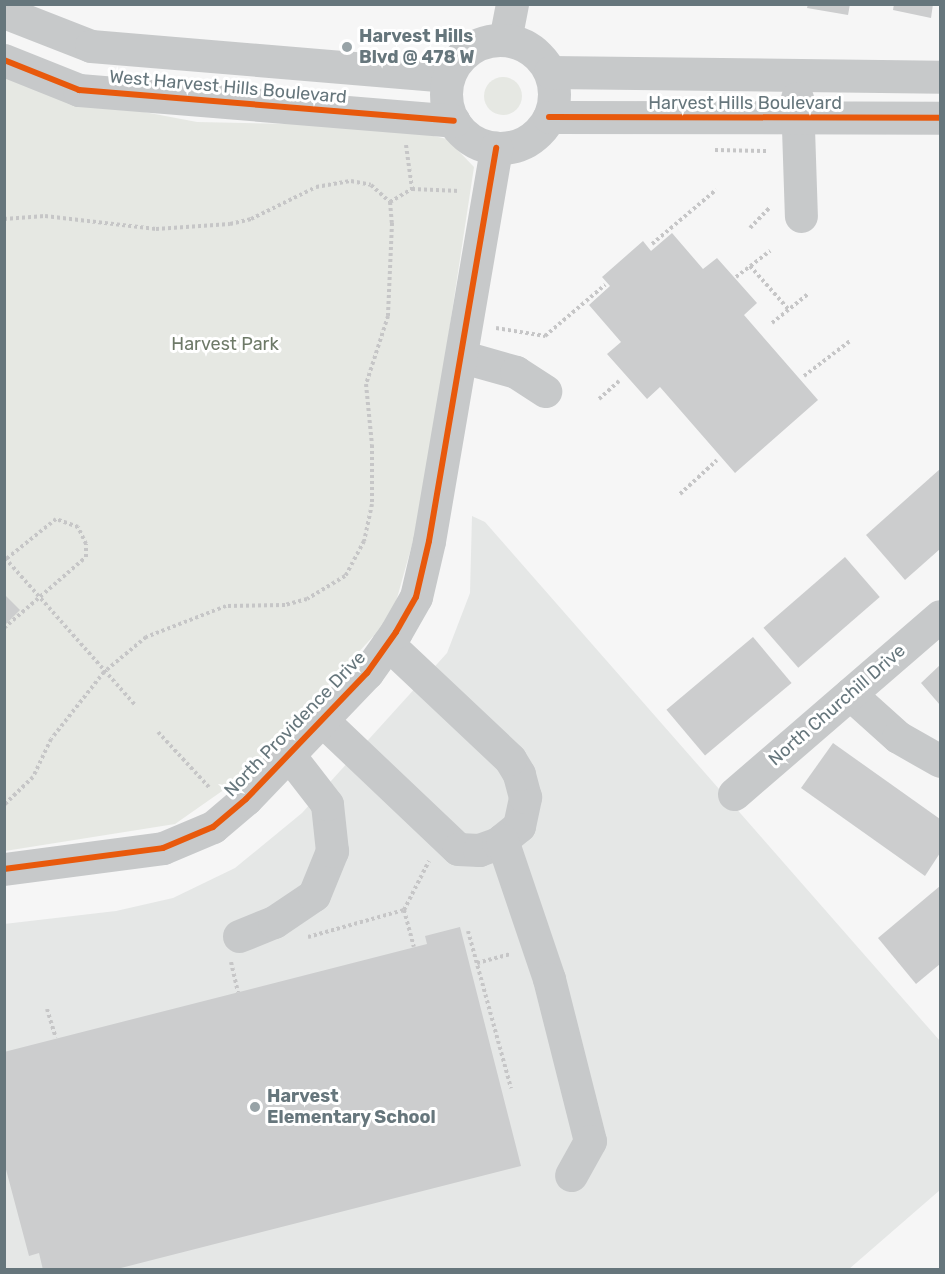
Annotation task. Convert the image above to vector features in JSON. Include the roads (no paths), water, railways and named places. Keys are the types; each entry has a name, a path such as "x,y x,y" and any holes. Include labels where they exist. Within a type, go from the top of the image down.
{"street":[{"path":"505,40 512,4"},
{"name":"West Harvest Hills Boulevard","path":"4,12 91,46 449,76"},
{"path":"505,40 532,50 550,72 554,102 549,117 528,141 496,148 480,144 454,121 446,91 449,76 464,53 476,45 505,40"},
{"name":"West Harvest Hills Boulevard","path":"4,60 79,90 454,121"},
{"name":"Harvest Hills Boulevard","path":"550,72 940,77"},
{"path":"790,207 797,118 796,75"},
{"name":"Harvest Hills Boulevard","path":"549,117 940,118"},
{"name":"North Providence Drive","path":"4,869 164,848 213,827 289,755 367,673 388,644 416,597 463,357 496,148"},
{"path":"463,357 516,372 545,391"},
{"name":"North Churchill Drive","path":"735,794 940,616"},
{"path":"322,720 458,849 479,850 502,840 519,826 525,797 519,774 510,759 388,644"},
{"path":"850,694 898,737 940,761"},
{"path":"234,947 314,895 332,851 327,804 289,755"},
{"path":"502,840 549,979 590,1142 571,1175"}],"place":[{"name":"Harvest Hills Blvd @ 478 W","path":"347,47"},
{"name":"Harvest Elementary School","path":"255,1107"}],"park label":[{"name":"Harvest Park","path":"225,344"}]}
